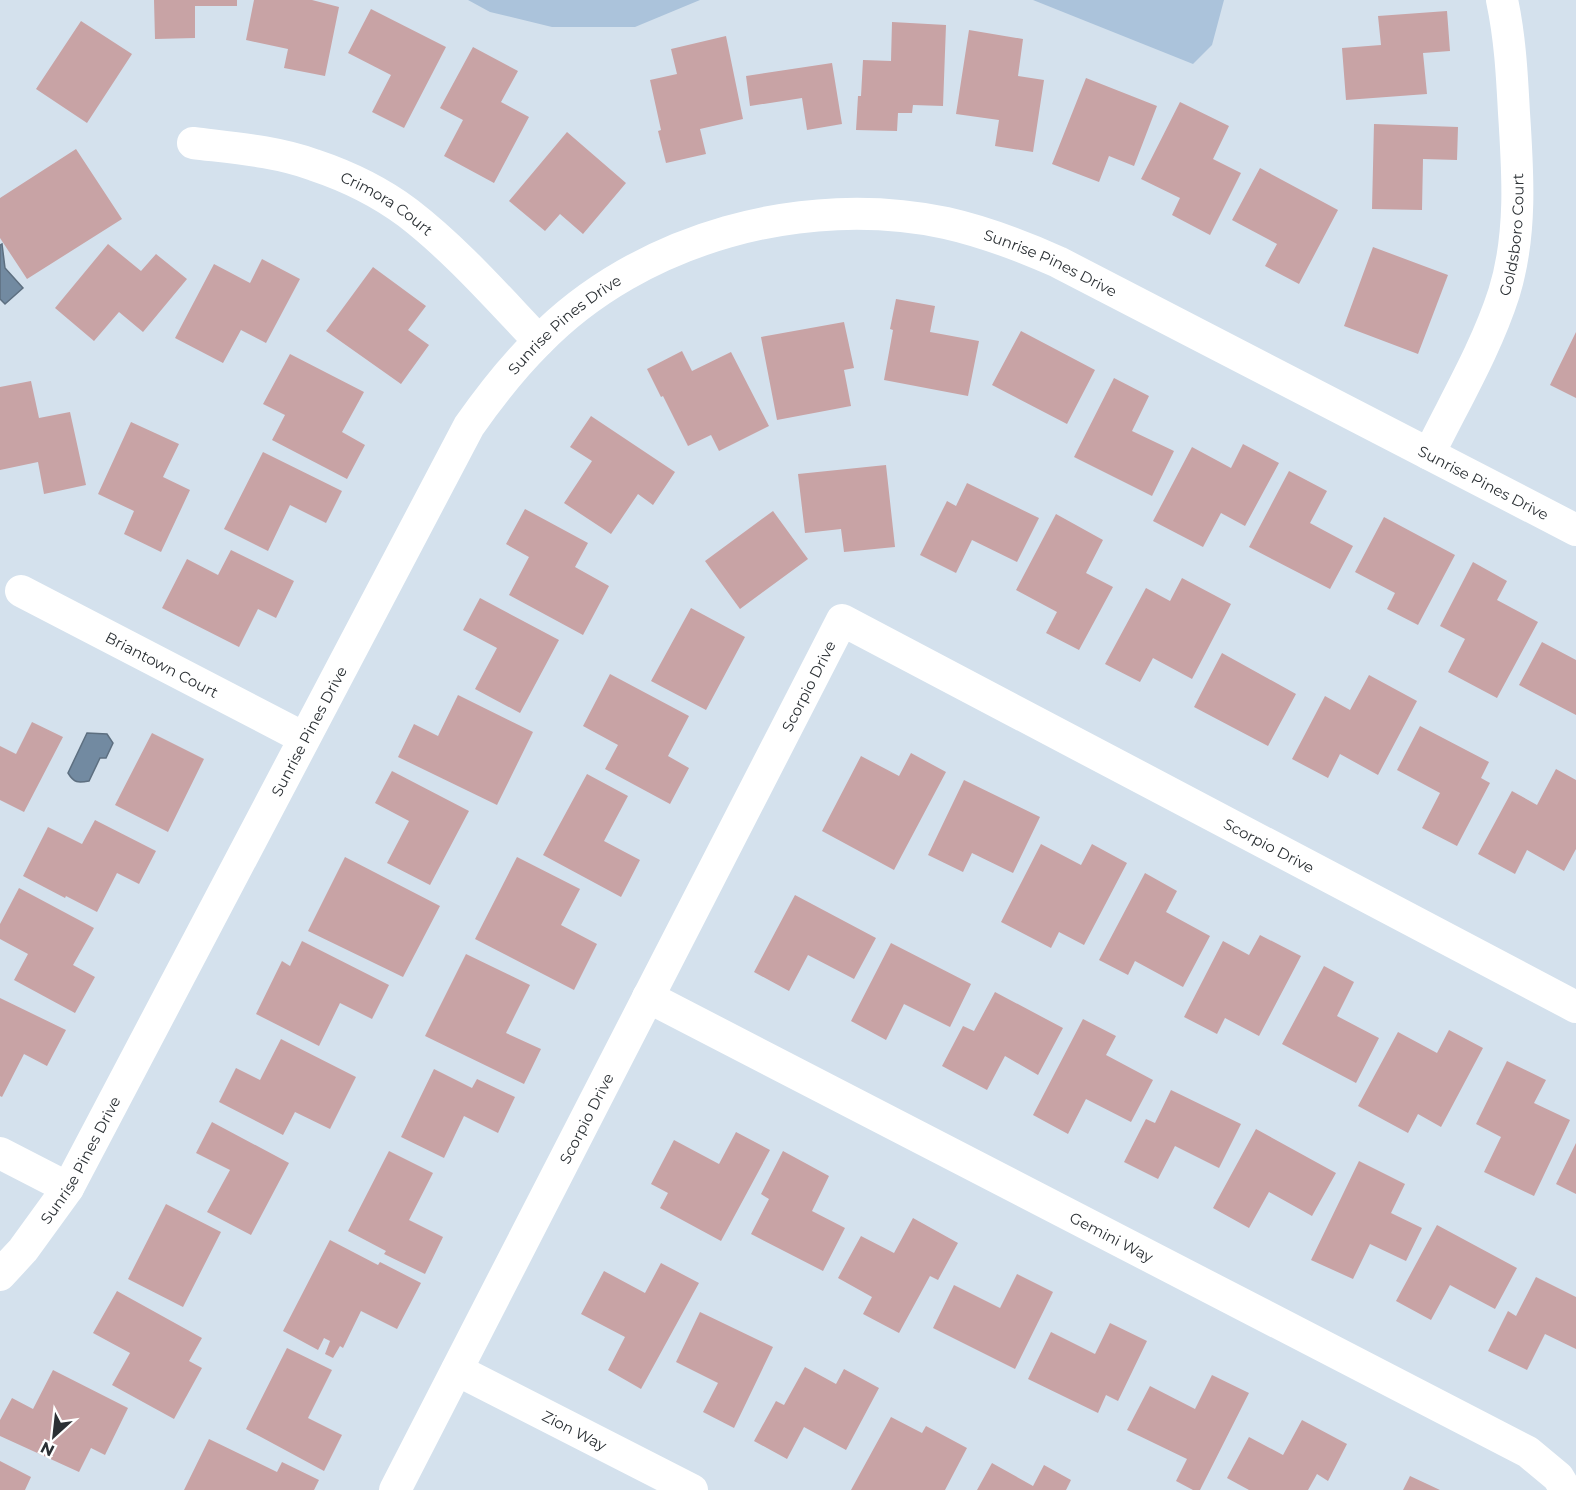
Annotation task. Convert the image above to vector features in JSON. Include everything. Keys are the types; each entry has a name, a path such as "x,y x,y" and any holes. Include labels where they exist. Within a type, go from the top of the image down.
{"street":[{"name":"Goldsboro Court","path":"1429,454 1492,328 1505,291 1513,253 1518,169 1511,61 1502,0"},
{"name":"Crimora Court","path":"193,142 271,153 314,165 370,189 407,213 455,254 539,341"},
{"name":"Sunrise Pines Drive","path":"0,1275 23,1250 68,1188 469,426 492,393 539,341 594,296 636,270 672,252 748,227 807,217 866,214 906,217 945,223 984,233 1058,262 1576,530"},
{"name":"Briantown Court","path":"21,591 304,738"},
{"name":"Scorpio Drive","path":"395,1490 842,620 1576,1007"},
{"name":"Gemini Way","path":"648,997 1528,1452 1558,1477 1566,1490"},
{"path":"0,1153 68,1188"},
{"name":"Zion Way","path":"457,1370 692,1490"}],"shaded area":[{"path":"468,0 700,0 635,27 552,27 490,12"},
{"path":"1033,0 1224,0 1212,45 1193,64"},
{"path":"2,244 5,268 23,288 5,304 0,299 0,245"},
{"path":"87,733 107,734 113,743 106,758 100,758 89,781 79,782 72,779 68,773"}],"building":[{"path":"154,0 237,0 237,6 195,6 195,38 155,39"},
{"path":"254,0 312,0 339,7 325,76 284,68 288,49 246,40"},
{"path":"371,9 446,47 404,128 372,112 391,75 348,53"},
{"path":"1447,11 1450,51 1423,53 1427,94 1346,100 1342,48 1381,45 1378,16"},
{"path":"81,21 132,54 87,123 36,89"},
{"path":"892,22 946,25 943,106 913,105 912,113 898,113 897,131 856,130 863,60 891,61"},
{"path":"969,30 1023,39 1018,76 1044,80 1033,152 995,146 999,120 956,114"},
{"path":"726,36 743,119 700,129 706,154 666,163 650,80 677,74 671,49"},
{"path":"473,47 518,71 501,102 529,117 494,183 444,156 463,120 440,108"},
{"path":"832,63 842,124 807,130 802,98 750,106 746,76"},
{"path":"1086,78 1157,106 1134,166 1109,156 1099,182 1052,164"},
{"path":"1180,102 1229,126 1213,159 1241,173 1210,235 1172,215 1180,198 1141,179"},
{"path":"1374,124 1458,127 1457,160 1423,159 1422,210 1372,209"},
{"path":"567,132 626,183 583,234 560,214 545,231 509,201"},
{"path":"76,149 122,219 27,279 0,238 0,198"},
{"path":"1260,168 1338,210 1299,284 1265,266 1277,244 1232,220"},
{"path":"108,244 141,271 156,254 187,279 143,332 119,312 94,341 55,308"},
{"path":"1373,247 1448,275 1418,354 1344,326"},
{"path":"262,259 300,279 266,343 241,330 223,363 175,338 214,264 250,283"},
{"path":"373,267 426,306 408,330 429,345 401,384 326,331"},
{"path":"896,299 935,306 930,332 979,341 968,396 884,380"},
{"path":"844,322 854,368 844,370 851,406 777,420 761,337"},
{"path":"1021,331 1095,370 1067,424 992,385"},
{"path":"1576,332 1576,398 1550,385"},
{"path":"682,351 692,371 731,352 769,426 719,451 711,435 688,446 647,369"},
{"path":"290,354 364,392 342,432 365,445 347,479 272,440 285,415 263,404"},
{"path":"1114,378 1149,396 1132,431 1174,451 1152,496 1074,457"},
{"path":"31,381 39,418 70,412 86,485 44,494 38,462 0,470 0,387"},
{"path":"591,416 675,472 653,505 638,494 611,534 564,503 592,461 570,447"},
{"path":"131,422 179,444 163,477 190,490 161,552 124,534 134,511 98,494"},
{"path":"1243,444 1279,463 1245,526 1221,513 1203,547 1153,521 1192,447 1231,468"},
{"path":"263,452 342,491 326,523 290,505 268,551 224,529"},
{"path":"886,465 895,547 844,552 841,529 805,533 798,474"},
{"path":"1289,471 1327,491 1310,523 1353,546 1330,589 1249,547"},
{"path":"967,483 1039,518 1017,562 972,540 956,573 920,555 947,501 956,506"},
{"path":"525,509 588,543 575,567 609,586 583,635 509,595 529,557 506,544"},
{"path":"773,511 808,559 740,609 705,561"},
{"path":"1056,514 1103,540 1086,573 1113,587 1079,650 1046,633 1057,612 1016,590"},
{"path":"1384,517 1455,555 1418,625 1387,609 1395,593 1355,572"},
{"path":"231,550 294,581 276,618 258,609 239,647 162,608 187,559 218,575"},
{"path":"1473,562 1507,581 1497,600 1538,622 1497,698 1448,672 1465,639 1440,626"},
{"path":"1182,578 1231,604 1192,679 1153,658 1140,682 1105,664 1146,588 1170,601"},
{"path":"480,598 559,640 520,713 475,689 497,648 463,630"},
{"path":"691,608 745,637 706,710 651,681"},
{"path":"1542,642 1576,660 1576,715 1519,685"},
{"path":"1222,653 1296,694 1268,746 1194,707"},
{"path":"610,674 689,716 668,756 689,768 670,804 605,769 618,745 583,726"},
{"path":"1369,675 1417,701 1378,775 1340,754 1328,778 1292,759 1325,696 1350,710"},
{"path":"458,695 533,732 497,805 398,757 414,724 438,736"},
{"path":"32,722 63,737 24,812 0,800 0,746 16,754"},
{"path":"1420,726 1489,762 1481,778 1490,783 1457,846 1422,828 1440,793 1397,770"},
{"path":"152,733 204,759 168,832 115,805"},
{"path":"911,753 946,772 894,870 822,831 861,756 899,776"},
{"path":"1556,769 1576,780 1576,849 1564,871 1527,850 1515,874 1478,854 1512,791 1537,805"},
{"path":"392,771 469,811 430,885 387,863 409,821 375,803"},
{"path":"587,774 628,796 604,841 640,860 621,897 543,855"},
{"path":"964,780 1040,817 1013,873 972,853 963,872 928,855"},
{"path":"95,820 156,851 139,884 117,873 97,912 23,876 48,827 82,844"},
{"path":"1041,844 1081,865 1092,844 1127,863 1084,945 1059,932 1051,948 1001,922"},
{"path":"345,857 440,906 403,977 308,931"},
{"path":"517,857 580,889 561,925 597,944 574,990 475,939"},
{"path":"1145,873 1177,891 1166,912 1210,936 1183,987 1135,961 1128,975 1099,960"},
{"path":"19,888 94,928 73,965 95,977 75,1013 14,980 28,954 0,939 0,924"},
{"path":"795,895 876,938 854,979 808,955 789,991 754,972"},
{"path":"1260,935 1301,956 1259,1036 1225,1018 1217,1034 1184,1017 1223,941 1249,955"},
{"path":"302,941 389,985 372,1019 340,1003 319,1046 256,1014 282,961 290,966"},
{"path":"891,943 971,984 950,1027 904,1004 886,1040 851,1021"},
{"path":"466,954 530,985 506,1033 541,1049 524,1084 425,1036"},
{"path":"1324,966 1354,982 1337,1016 1379,1038 1356,1083 1282,1044"},
{"path":"995,992 1063,1028 1038,1075 1005,1056 987,1090 942,1066 963,1026 974,1031"},
{"path":"0,998 66,1030 47,1066 24,1054 2,1097 0,1096"},
{"path":"1083,1019 1116,1036 1106,1055 1153,1080 1131,1122 1086,1099 1068,1134 1033,1115"},
{"path":"1449,1030 1483,1048 1441,1127 1418,1114 1408,1133 1358,1106 1398,1032 1437,1053"},
{"path":"281,1039 356,1077 330,1129 295,1112 283,1135 219,1102 236,1068 260,1080"},
{"path":"1507,1061 1546,1080 1534,1103 1570,1120 1534,1196 1484,1172 1501,1137 1476,1124"},
{"path":"434,1069 472,1088 477,1079 515,1097 498,1133 464,1116 444,1158 401,1137"},
{"path":"1171,1090 1241,1124 1219,1168 1175,1146 1158,1179 1124,1162 1146,1119 1155,1123"},
{"path":"212,1122 289,1163 251,1235 207,1212 230,1170 196,1153"},
{"path":"1256,1129 1336,1173 1312,1216 1269,1192 1249,1228 1213,1208"},
{"path":"736,1132 770,1150 721,1241 660,1208 668,1193 651,1184 674,1140 719,1164"},
{"path":"1576,1143 1576,1194 1556,1184"},
{"path":"389,1151 433,1173 409,1220 443,1237 425,1274 384,1254 386,1251 348,1231"},
{"path":"783,1151 829,1176 812,1211 845,1228 823,1271 751,1234 769,1199 761,1194"},
{"path":"1359,1161 1405,1184 1391,1213 1422,1228 1406,1261 1370,1244 1353,1279 1311,1260"},
{"path":"166,1204 221,1232 183,1307 128,1279"},
{"path":"913,1218 958,1243 938,1280 930,1276 899,1333 863,1314 872,1297 838,1278 861,1236 894,1253"},
{"path":"1437,1225 1517,1268 1495,1309 1450,1285 1431,1320 1396,1301"},
{"path":"330,1240 378,1265 380,1262 421,1283 397,1329 361,1311 343,1348 340,1346 333,1358 325,1354 330,1341 324,1338 318,1350 283,1331"},
{"path":"661,1263 699,1283 641,1389 608,1370 625,1337 581,1314 604,1271 645,1293"},
{"path":"1017,1274 1053,1292 1015,1369 933,1328 954,1285 1000,1308"},
{"path":"1536,1277 1576,1297 1576,1349 1545,1334 1527,1370 1488,1351 1508,1311 1516,1316"},
{"path":"117,1291 202,1338 189,1361 202,1368 174,1419 112,1385 130,1353 93,1333"},
{"path":"700,1312 773,1347 734,1428 703,1412 718,1383 676,1362"},
{"path":"1110,1323 1147,1341 1118,1401 1106,1395 1098,1413 1028,1379 1051,1332 1095,1354"},
{"path":"287,1348 332,1370 308,1418 342,1435 324,1471 246,1429"},
{"path":"805,1367 836,1384 844,1369 879,1388 846,1450 804,1427 787,1459 754,1441 776,1401 784,1405"},
{"path":"53,1370 128,1408 105,1455 91,1448 79,1472 0,1436 0,1420 12,1398 33,1409"},
{"path":"1212,1375 1249,1393 1200,1490 1193,1490 1176,1481 1187,1459 1127,1430 1150,1386 1195,1409"},
{"path":"891,1417 922,1433 926,1426 967,1448 945,1490 851,1490"},
{"path":"1302,1420 1347,1444 1328,1481 1317,1474 1308,1490 1249,1490 1227,1478 1249,1437 1283,1455"},
{"path":"209,1439 277,1472 282,1462 319,1480 314,1490 184,1490"},
{"path":"0,1461 31,1477 25,1490 0,1490"},
{"path":"992,1463 1033,1486 1044,1465 1071,1480 1066,1490 977,1490"},
{"path":"1410,1476 1440,1490 1403,1490"}]}
